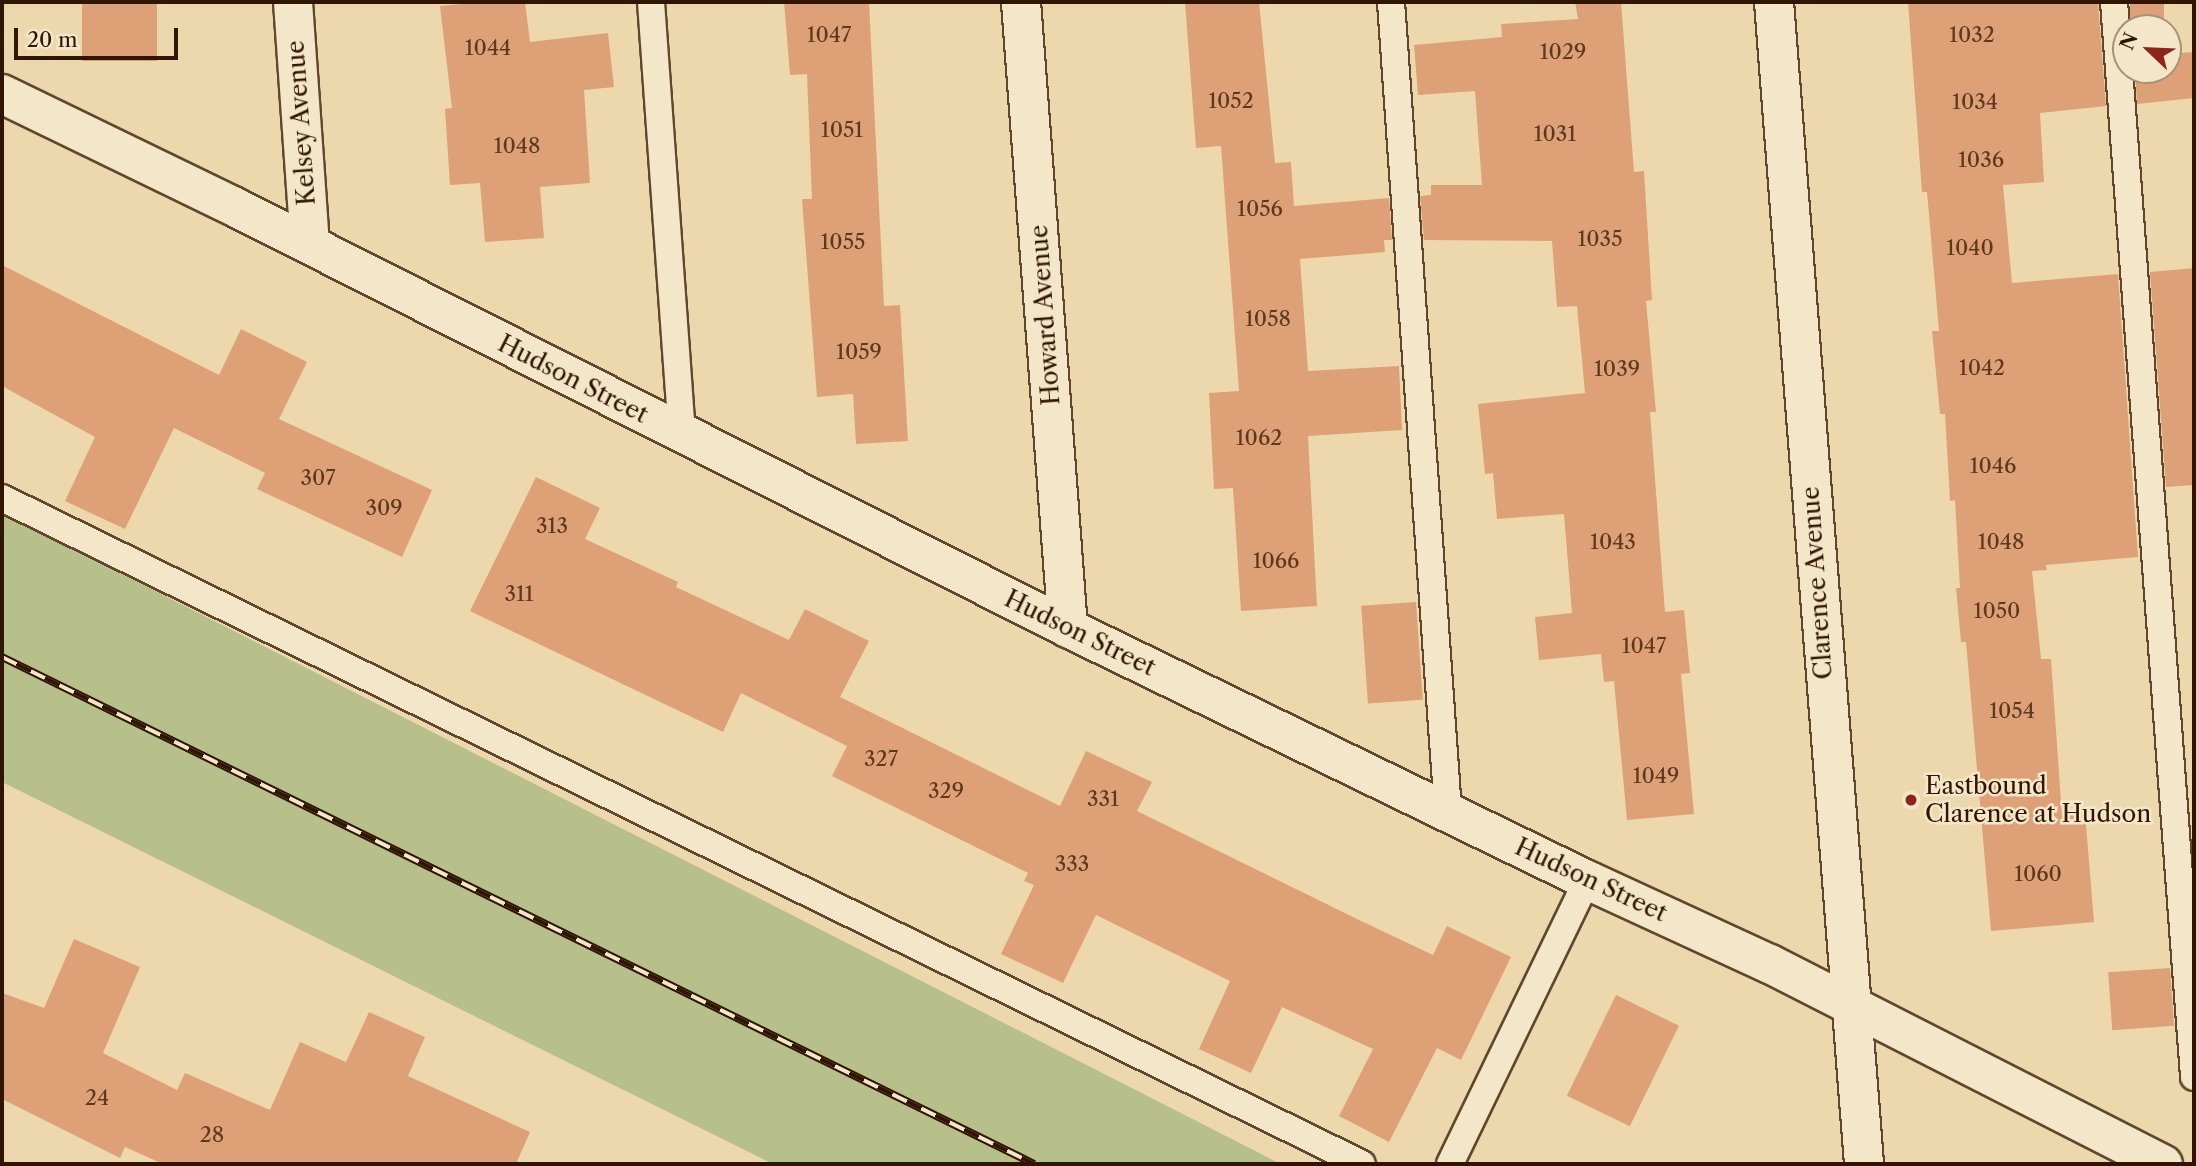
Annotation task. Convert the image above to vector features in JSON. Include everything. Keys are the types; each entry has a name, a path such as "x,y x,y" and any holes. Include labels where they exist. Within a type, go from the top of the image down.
{"street":[{"name":"Kelsey Avenue","path":"293,2 310,244"},
{"name":"Howard Avenue","path":"1021,2 1068,628"},
{"name":"Clarence Avenue","path":"1774,2 1848,1005 1864,1164"},
{"name":"Hudson Street","path":"2,94 310,244 682,435 1068,628 1587,880 1770,964 2162,1164"}],"lane":[{"path":"651,2 682,435"},
{"path":"1391,2 1448,811"},
{"path":"2114,2 2194,1077"},
{"path":"2,498 1362,1164"},
{"path":"1450,1164 1587,880"}],"green space":[{"path":"2,513 1281,1164 773,1164 2,782"}],"building":[{"path":"82,2 157,2 157,61 82,61"},
{"path":"525,2 530,42 608,33 614,87 584,90 590,183 540,187 544,238 485,242 480,183 450,185 445,109 452,108 440,6"},
{"path":"784,2 869,2 884,306 900,305 908,441 856,444 853,394 817,397 802,199 812,199 807,74 790,75"},
{"path":"1185,2 1259,2 1275,163 1291,162 1294,206 1389,198 1392,240 1384,240 1385,252 1300,259 1308,371 1399,366 1402,430 1308,436 1317,606 1241,611 1233,488 1214,489 1209,393 1239,391 1221,146 1196,148"},
{"path":"1575,2 1621,2 1634,172 1644,171 1652,300 1646,301 1656,412 1650,412 1665,612 1684,610 1690,673 1681,674 1694,814 1627,820 1614,681 1604,682 1601,654 1539,660 1535,617 1572,613 1564,514 1497,519 1493,473 1485,474 1478,404 1585,393 1577,306 1557,307 1552,241 1424,240 1420,196 1431,195 1431,185 1482,185 1475,91 1418,95 1414,45 1502,37 1501,24 1578,19"},
{"path":"1908,2 2098,2 2106,106 2040,113 2044,182 2003,185 2012,283 2118,274 2138,557 2046,565 2047,570 2032,571 2041,659 2051,659 2062,816 2085,813 2094,922 1991,931 1966,642 1961,642 1956,588 1960,588 1955,500 1950,501 1945,414 1940,414 1932,331 1939,331 1927,192 1922,192"},
{"path":"2130,2 2164,2 2164,14 2130,14"},
{"path":"2194,52 2194,98 2137,104 2136,84 2182,84 2182,53"},
{"path":"2,265 219,375 241,329 307,362 279,419 432,490 402,557 257,489 265,473 174,428 125,529 65,501 95,437 2,386"},
{"path":"2194,268 2194,485 2166,487 2150,272"},
{"path":"536,477 600,508 585,539 678,582 676,587 789,640 805,609 869,641 840,697 1060,806 1086,751 1152,782 1137,811 1357,919 1433,955 1447,926 1511,957 1461,1060 1437,1048 1389,1142 1339,1116 1373,1049 1282,1007 1251,1073 1199,1049 1230,981 1096,915 1063,983 1001,954 1034,885 1024,881 1028,873 832,776 847,746 741,693 723,732 470,611"},
{"path":"1416,602 1423,700 1368,704 1361,606"},
{"path":"74,939 140,967 103,1053 177,1090 185,1073 270,1110 300,1042 346,1062 369,1012 425,1037 408,1076 530,1132 516,1164 163,1164 125,1147 120,1158 2,1099 2,993 44,1008"},
{"path":"2170,968 2174,1026 2112,1030 2108,972"},
{"path":"1616,995 1679,1026 1630,1126 1567,1096"}],"railway":[{"path":"2,657 1034,1164"}],"place":[{"name":"Eastbound Clarence at Hudson","path":"1911,800"}]}
